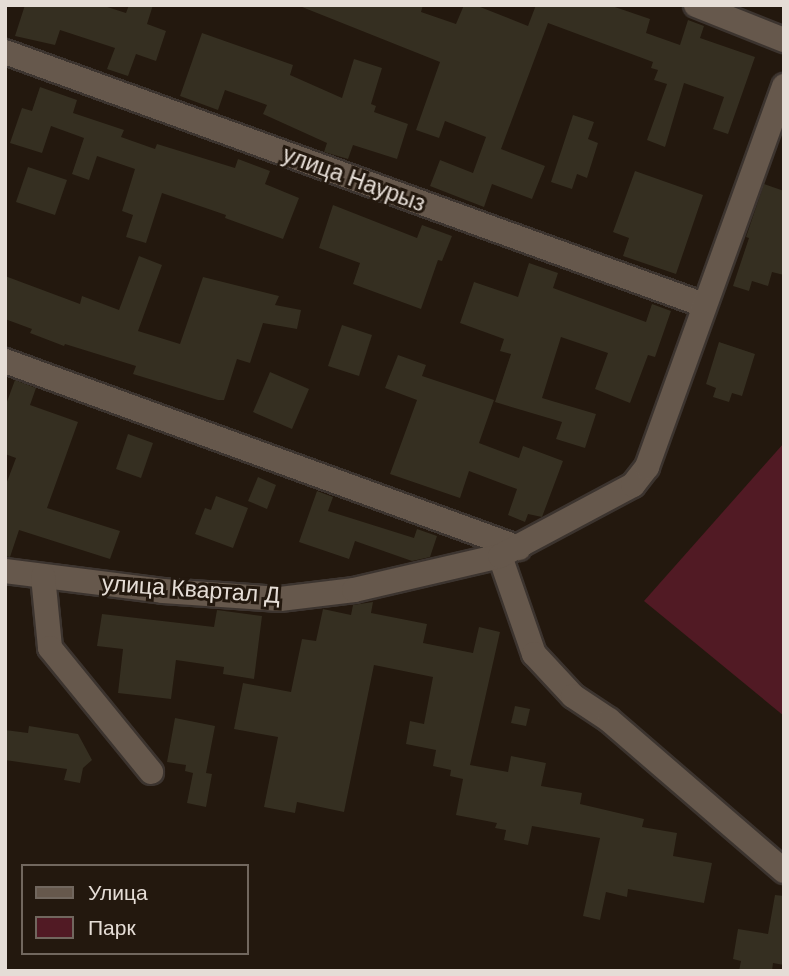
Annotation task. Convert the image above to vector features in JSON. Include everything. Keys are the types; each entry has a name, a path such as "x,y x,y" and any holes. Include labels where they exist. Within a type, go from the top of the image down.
{"street":[{"path":"696,5 734,12 784,40"},
{"name":"улица Наурыз","path":"5,52 704,306"},
{"name":"улица Квартал Д","path":"5,571 163,591 280,599 354,590 510,552 633,485 647,467 784,86"},
{"path":"5,361 510,552 534,654 573,696 609,720 784,871"},
{"path":"43,576 50,648 151,772"}],"green space":[{"path":"784,443 784,716 644,601"}],"building":[{"path":"25,5 101,5 126,13 129,5 153,5 147,24 166,31 156,61 136,54 128,76 107,69 115,48 60,30 55,45 15,36"},
{"path":"297,5 423,5 421,12 456,24 464,5 475,5 528,26 536,5 609,5 650,19 646,33 680,45 688,20 704,26 700,38 755,57 728,134 713,129 724,97 684,83 665,147 647,140 667,84 654,80 658,70 651,68 653,62 548,23 501,149 545,166 532,199 492,184 484,207 430,186 440,160 473,173 486,137 445,121 439,138 416,130 440,62"},
{"path":"202,33 293,65 290,75 342,98 354,59 382,68 371,104 376,106 374,112 408,124 397,159 353,145 348,159 324,152 327,143 263,114 267,105 225,90 218,110 180,96"},
{"path":"40,87 77,100 73,113 124,130 121,137 155,149 157,144 235,168 238,159 270,171 265,184 299,198 283,239 225,218 226,215 162,193 146,243 126,237 133,215 122,211 135,169 97,156 89,180 72,174 84,138 51,126 42,153 10,143 22,108 32,111"},
{"path":"573,115 594,122 588,139 598,143 587,178 577,174 572,189 551,182"},
{"path":"28,167 67,180 55,215 16,202"},
{"path":"635,171 703,195 676,274 623,256 629,238 613,232"},
{"path":"764,184 784,191 784,275 772,272 768,286 752,281 749,291 733,286"},
{"path":"333,205 417,238 422,225 452,236 442,261 438,260 421,309 353,284 360,263 319,248"},
{"path":"139,256 162,265 138,331 180,344 203,277 279,296 275,305 301,310 297,329 263,323 250,363 237,359 224,400 218,400 133,374 136,366 65,344 64,346 30,333 32,329 5,319 5,276 80,304 82,296 119,310"},
{"path":"529,263 558,273 553,288 646,322 652,304 671,311 655,357 648,355 630,403 595,389 608,353 561,337 542,398 596,414 585,448 556,439 562,422 495,402 511,354 500,351 504,339 460,323 474,282 518,297"},
{"path":"342,325 372,335 359,376 328,366"},
{"path":"719,342 755,354 742,396 732,393 729,402 713,397 716,388 706,384"},
{"path":"398,355 426,365 422,376 494,400 479,443 519,458 523,446 563,461 542,517 528,514 525,522 508,515 517,489 469,471 460,498 390,474 417,400 385,388"},
{"path":"270,372 309,389 292,429 253,412"},
{"path":"15,380 36,388 30,405 78,422 47,508 120,531 110,559 19,530 10,557 5,556 5,487 16,458 5,454 5,407"},
{"path":"128,434 153,443 141,478 116,469"},
{"path":"258,477 276,485 267,509 248,501"},
{"path":"317,491 333,497 328,511 414,538 417,529 437,536 430,557 412,561 355,541 349,559 299,542"},
{"path":"216,496 248,508 233,548 195,534 205,508 211,510"},
{"path":"373,602 371,613 427,624 423,643 473,653 479,627 500,632 470,765 508,772 511,756 546,763 541,786 582,793 580,804 644,819 642,827 677,833 673,856 712,863 704,903 628,889 627,897 606,892 600,920 583,916 600,838 532,826 528,845 504,840 506,830 495,828 497,823 456,815 463,779 450,776 451,770 433,766 436,750 406,744 410,721 424,724 433,677 374,665 344,812 297,802 295,813 264,807 278,737 234,729 243,683 291,692 302,639 316,641 323,609 351,615 353,605"},
{"path":"217,610 262,616 254,679 223,674 224,667 176,660 171,699 118,693 123,649 97,646 102,614 214,627"},
{"path":"515,706 530,709 526,726 511,723"},
{"path":"175,718 215,726 206,773 212,774 206,807 187,803 193,773 185,771 186,765 167,762"},
{"path":"29,726 78,734 92,760 83,768 80,783 64,780 67,769 5,760 5,730 28,733"},
{"path":"775,895 784,896 784,965 773,963 772,971 739,971 741,961 733,959 738,929 768,934"}]}
